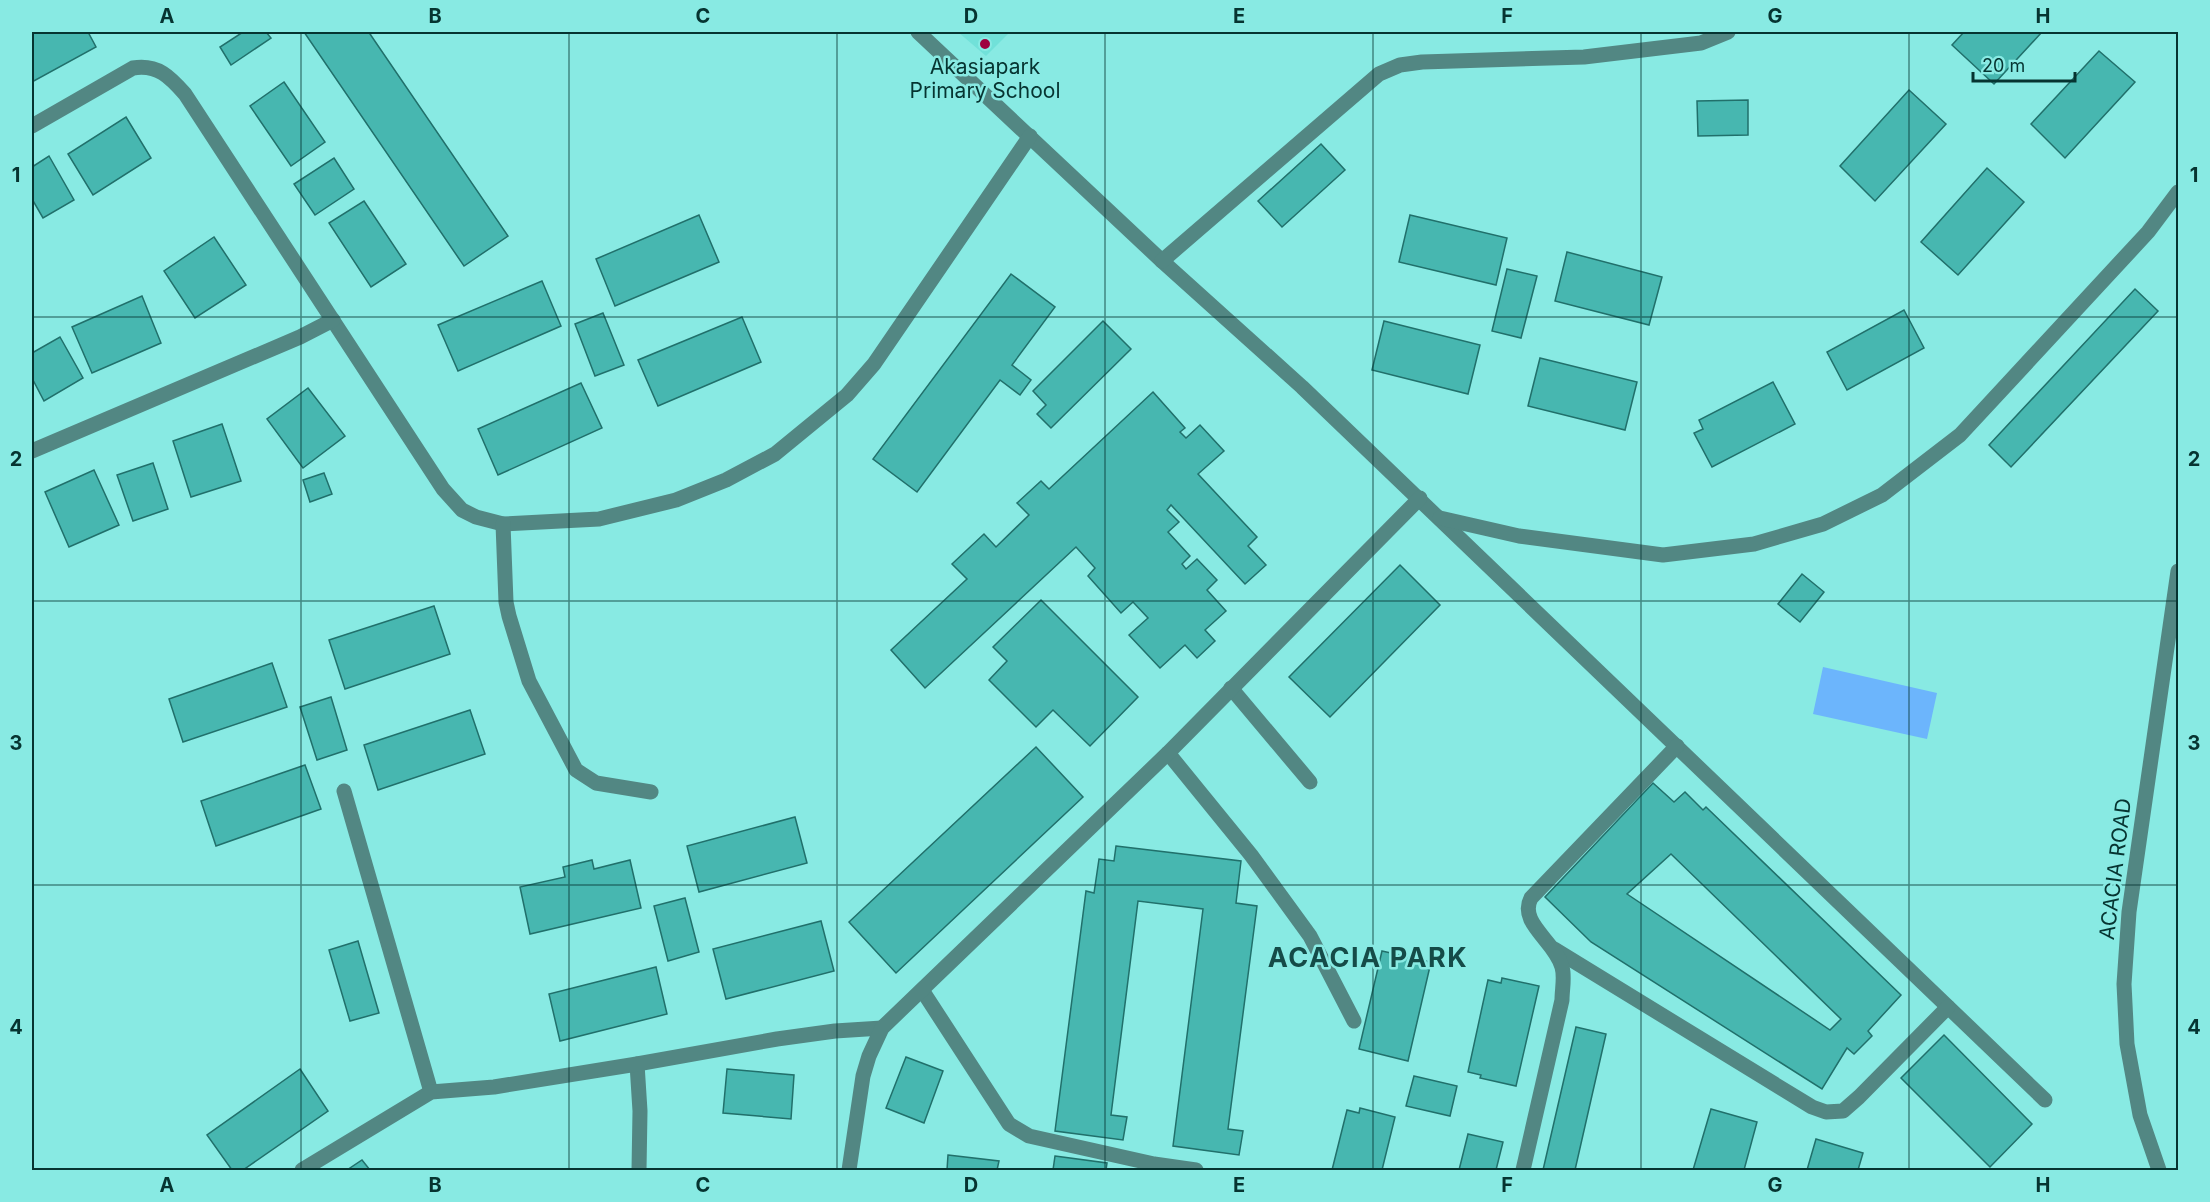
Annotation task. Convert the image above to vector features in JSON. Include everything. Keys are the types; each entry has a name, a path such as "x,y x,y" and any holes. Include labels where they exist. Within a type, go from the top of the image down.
{"street":[{"path":"918,32 1162,261 1302,387 1420,498 2045,1100"},
{"path":"1162,261 1379,74 1400,65 1422,62 1584,57 1701,43 1728,32"},
{"path":"32,126 133,68 144,66 156,68 168,75 185,94 443,489 462,510 476,517 503,524 599,519 676,500 726,480 775,454 847,395 874,364 1030,136"},
{"path":"1440,518 1520,536 1663,555 1754,544 1823,524 1881,495 1960,435 2148,232 2178,192"},
{"path":"32,451 300,338 333,320"},
{"path":"849,1170 863,1076 882,1028 1168,753 1420,498"},
{"path":"503,524 506,602 509,616 529,681 576,770 596,783 651,792"},
{"name":"ACACIA ROAD","path":"2159,1170 2138,1103 2127,1044 2124,984 2128,912 2178,571"},
{"path":"1231,688 1310,782"},
{"path":"1677,746 1531,898 1527,910 1529,919 1554,948 1812,1107 1826,1112 1843,1111 1948,1007"},
{"path":"1168,753 1251,855 1310,936 1354,1022"},
{"path":"344,791 431,1092"},
{"path":"1523,1170 1562,1000 1562,967 1554,948"},
{"path":"922,990 1009,1124 1019,1132 1153,1167 1196,1170"},
{"path":"302,1170 431,1092 494,1087 777,1039 835,1031 882,1028"},
{"path":"637,1064 640,1111 639,1170"}],"shaded area":[{"name":"Akasiapark Primary School","path":"958,32 1010,32 986,56"}],"water":[{"path":"1823,667 1937,693 1927,739 1813,714"}],"building":[{"path":"32,32 88,32 96,47 32,82"},
{"path":"243,32 266,32 271,38 231,65 220,47"},
{"path":"304,32 374,32 370,34 508,236 464,266"},
{"path":"1964,32 2042,32 1994,84 1952,45"},
{"path":"2099,51 2135,82 2065,158 2031,124"},
{"path":"284,82 325,142 291,166 250,106"},
{"path":"1909,90 1946,124 1875,201 1840,166"},
{"path":"1748,100 1748,135 1698,136 1697,101"},
{"path":"126,117 151,158 93,195 68,154"},
{"path":"1321,144 1345,170 1282,227 1258,201"},
{"path":"49,156 74,200 43,218 32,199 32,167"},
{"path":"334,158 354,189 315,215 294,184"},
{"path":"1987,168 2024,202 1958,275 1921,242"},
{"path":"364,201 406,264 371,287 329,223"},
{"path":"699,215 719,262 615,306 596,259"},
{"path":"1410,215 1507,238 1496,285 1399,262"},
{"path":"214,237 246,285 195,318 164,271"},
{"path":"1567,252 1662,277 1649,325 1555,301"},
{"path":"1507,269 1537,276 1521,338 1492,331"},
{"path":"1011,274 1055,307 1012,365 1031,380 1020,395 1000,380 917,492 873,459"},
{"path":"542,281 561,326 458,371 438,325"},
{"path":"2135,289 2158,311 2011,467 1989,445"},
{"path":"142,296 161,343 92,373 72,327"},
{"path":"1904,310 1924,348 1847,390 1827,352"},
{"path":"603,313 624,365 595,376 575,324"},
{"path":"742,317 761,362 658,406 638,360"},
{"path":"1103,321 1131,349 1051,428 1037,414 1046,405 1033,391"},
{"path":"1384,321 1480,345 1468,394 1372,370"},
{"path":"60,337 83,378 44,401 32,378 32,353"},
{"path":"1540,358 1637,382 1625,430 1528,406"},
{"path":"1773,382 1795,424 1712,467 1694,433 1703,429 1699,420"},
{"path":"581,383 602,428 498,475 478,429"},
{"path":"308,388 345,436 303,468 267,419"},
{"path":"1153,392 1185,428 1180,432 1186,438 1200,425 1224,451 1198,474 1257,537 1248,546 1266,565 1245,584 1171,505 1167,510 1179,522 1168,532 1190,556 1182,564 1186,569 1197,559 1217,580 1207,590 1226,611 1205,630 1215,641 1197,658 1185,645 1160,668 1129,635 1148,618 1133,602 1121,613 1088,576 1095,568 1076,547 925,688 891,650 967,579 952,564 984,534 996,547 1029,515 1017,503 1041,481 1049,489"},
{"path":"222,424 241,481 191,497 173,441"},
{"path":"153,463 168,509 133,521 117,475"},
{"path":"94,470 119,525 69,547 45,492"},
{"path":"324,473 332,494 310,502 303,480"},
{"path":"1400,565 1440,605 1330,717 1289,677"},
{"path":"1802,574 1824,592 1800,622 1778,604"},
{"path":"1041,600 1138,697 1090,746 1053,710 1036,727 989,680 1007,661 993,647"},
{"path":"434,606 450,654 345,689 329,640"},
{"path":"272,663 287,707 183,742 169,699"},
{"path":"331,697 347,750 317,760 300,707"},
{"path":"470,710 485,754 378,790 364,745"},
{"path":"1036,747 1083,797 896,973 849,922"},
{"path":"305,765 321,809 216,846 201,801"},
{"path":"1653,783 1674,802 1685,792 1703,810 1706,807 1901,995 1868,1031 1872,1036 1854,1054 1847,1048 1822,1089 1591,942 1545,897","holes":["1671,854 1841,1019 1830,1030 1627,894"]},
{"path":"795,817 807,863 699,892 687,846"},
{"path":"1116,846 1241,861 1236,903 1257,906 1228,1129 1243,1131 1239,1155 1173,1146 1203,909 1138,901 1111,1115 1127,1117 1123,1140 1055,1131 1086,891 1094,893 1099,859 1114,861"},
{"path":"592,860 594,869 630,860 641,908 530,934 520,887 565,877 563,867"},
{"path":"685,898 699,952 668,961 654,906"},
{"path":"821,921 834,971 726,999 713,949"},
{"path":"358,941 379,1013 350,1021 329,950"},
{"path":"1382,951 1431,962 1408,1061 1359,1049"},
{"path":"656,967 667,1014 560,1041 549,994"},
{"path":"1502,978 1539,986 1516,1086 1480,1078 1481,1075 1468,1072 1488,980 1501,983"},
{"path":"1576,1027 1606,1034 1575,1170 1543,1170"},
{"path":"1944,1035 2032,1124 1990,1167 1901,1078"},
{"path":"906,1057 943,1071 924,1123 886,1108"},
{"path":"300,1069 328,1111 243,1170 232,1170 207,1135"},
{"path":"727,1069 794,1075 791,1119 723,1113"},
{"path":"1414,1076 1457,1086 1450,1116 1406,1106"},
{"path":"1360,1108 1395,1117 1382,1170 1332,1170 1347,1110 1359,1113"},
{"path":"1711,1109 1757,1122 1744,1170 1693,1170"},
{"path":"1468,1134 1503,1142 1496,1170 1459,1170"},
{"path":"1816,1139 1863,1153 1858,1170 1807,1170"},
{"path":"948,1155 999,1161 997,1170 947,1170"},
{"path":"1055,1156 1107,1163 1106,1170 1053,1170"},
{"path":"362,1160 370,1170 347,1170"}],"place":[{"name":"Akasiapark Primary School","path":"985,44"}],"district":[{"name":"ACACIA PARK","path":"1368,957"}]}
